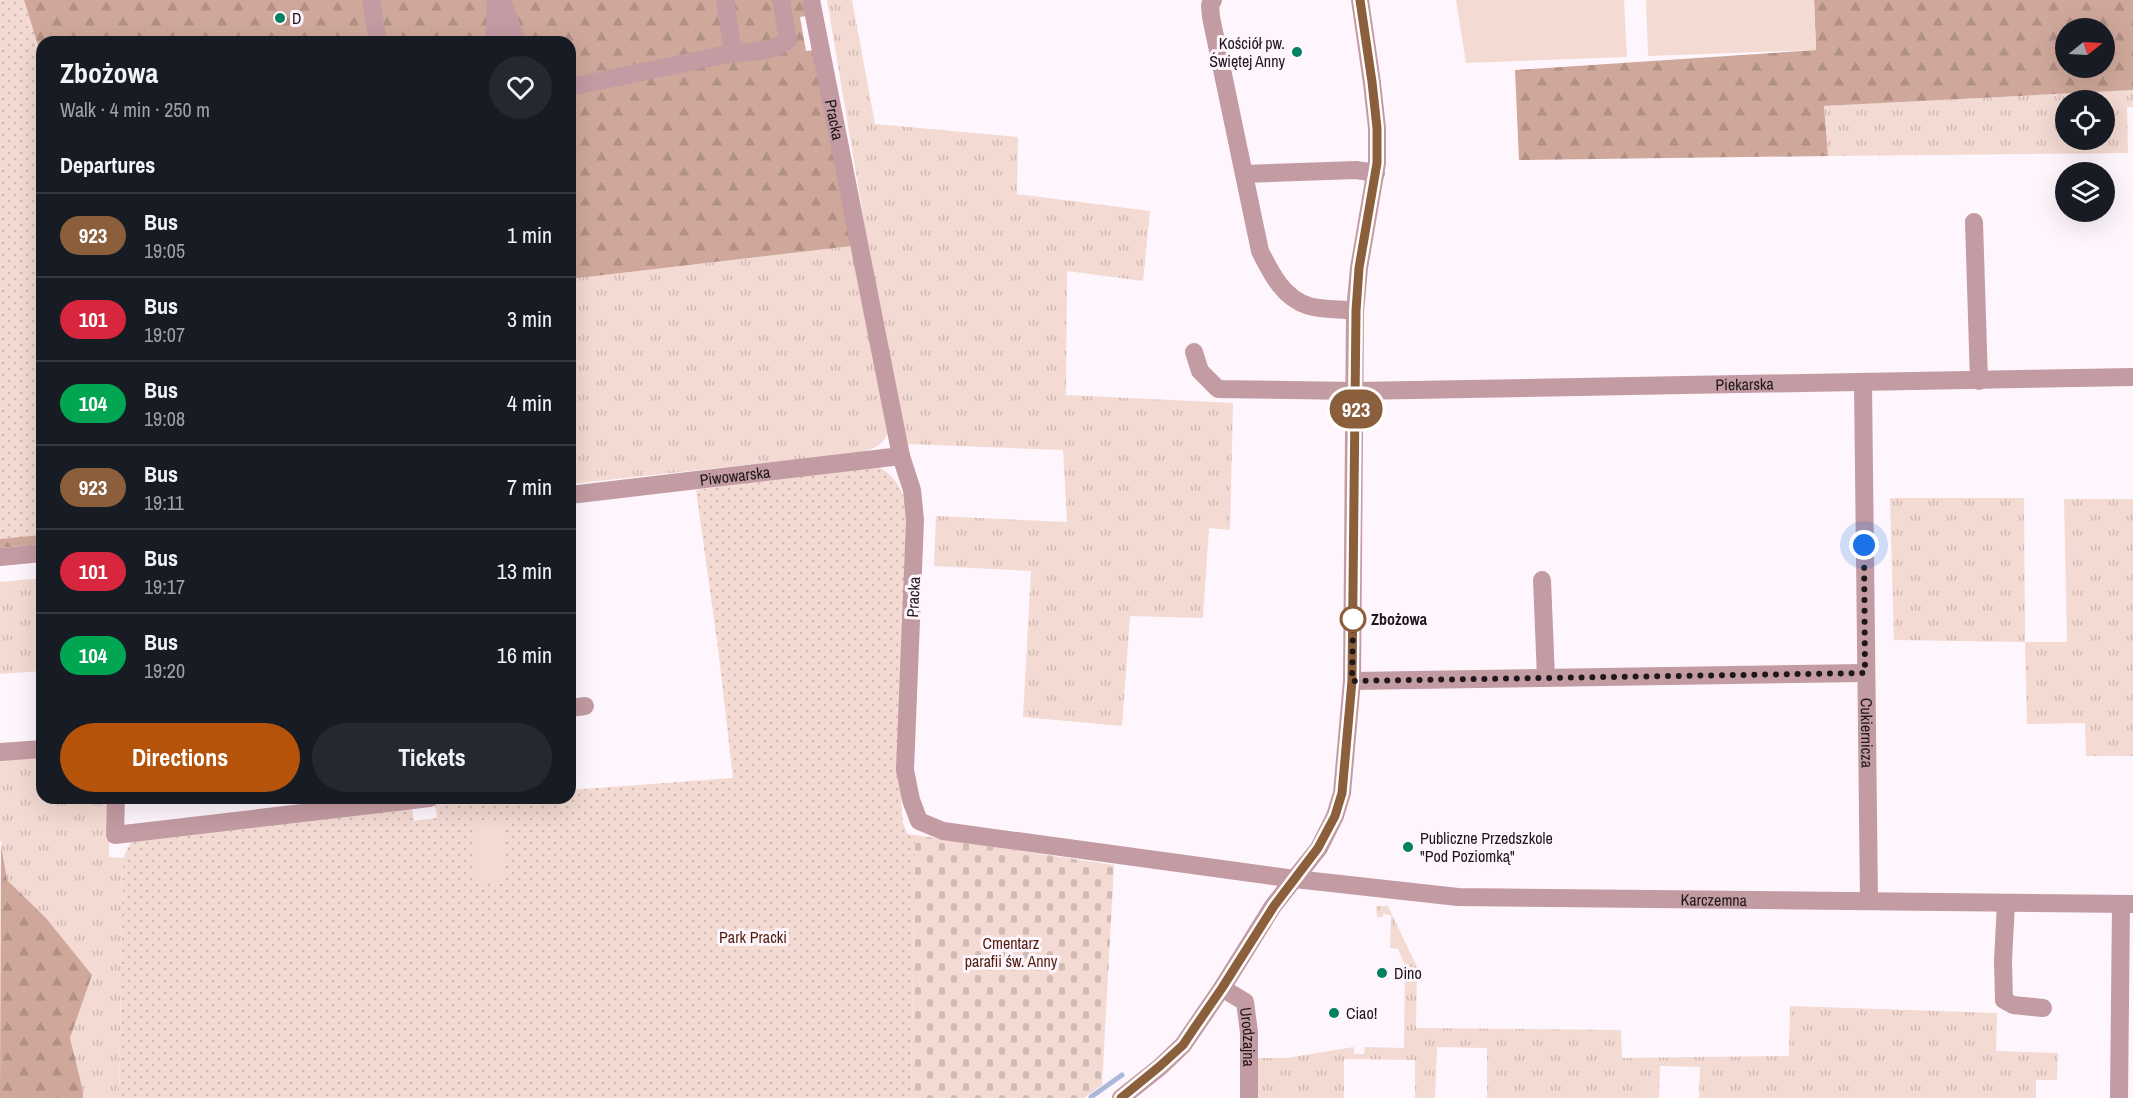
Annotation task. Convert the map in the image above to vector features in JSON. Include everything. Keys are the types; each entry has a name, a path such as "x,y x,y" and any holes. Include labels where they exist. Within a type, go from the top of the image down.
{"street":[{"path":"371,0 377,36"},
{"path":"494,36 496,0"},
{"path":"502,0 515,36"},
{"path":"725,0 733,53"},
{"path":"781,0 788,40"},
{"name":"Pracka","path":"811,0 902,456 912,490 915,529 905,770 910,800 919,820 943,831 1295,879"},
{"path":"1213,0 1210,5 1211,17 1260,251 1274,278 1291,297 1308,306 1356,311"},
{"path":"1121,1098 1183,1045 1274,906 1309,862 1327,834 1342,793 1352,681 1356,311 1359,268 1376,173 1376,116 1360,0"},
{"path":"576,86 733,53 757,52 781,46 788,40 818,36"},
{"path":"1244,174 1356,170 1376,173"},
{"path":"1974,222 1979,381"},
{"name":"Piekarska","path":"1194,352 1200,371 1218,389 1356,391 2133,377"},
{"name":"Cukiernicza","path":"1863,383 1869,901"},
{"name":"Piwowarska","path":"576,494 902,456"},
{"path":"0,557 36,554"},
{"path":"1542,580 1546,678"},
{"path":"1352,681 1865,673"},
{"path":"0,752 36,749"},
{"path":"116,804 115,835 379,804"},
{"name":"Karczemna","path":"1295,879 1458,897 2127,904"},
{"path":"2006,903 2003,961 2004,1000 2013,1005 2043,1008"},
{"path":"2119,1098 2127,904"},
{"name":"Urodzajna","path":"1222,988 1245,1002 1250,1032 1249,1098"}],"green space":[{"path":"0,0 803,0 806,16 800,17 806,51 813,50 852,246 576,278 576,36 36,36 36,545 0,548"},
{"path":"0,0 24,0 36,39 36,536 0,539"},
{"path":"827,0 852,0 875,124 1018,137 1017,194 1150,211 1143,281 1067,271 1066,395 1233,403 1230,530 1209,528 1203,618 1130,616 1122,726 1023,717 1031,571 934,566 936,516 1067,522 1063,450 907,444 866,233"},
{"path":"1456,0 1624,0 1627,57 1466,63"},
{"path":"1646,0 1814,0 1816,50 1648,56"},
{"path":"1814,0 2133,0 2133,90 2055,90 2055,94 1824,106 1828,156 1519,160 1515,70 1816,50"},
{"path":"2133,90 2133,107 2127,107 2128,153 1828,156 1824,106 2055,94 2055,150 2115,150 2115,91"},
{"path":"852,246 889,431 887,436 873,448 858,453 576,483 576,278"},
{"name":"Park Pracki","path":"879,467 896,482 906,509 907,542 898,766 903,822 907,834 915,835 911,1098 119,1098 123,858 132,840 412,806 414,821 437,818 435,804 576,804 576,790 733,778 696,490"},
{"path":"1890,498 2024,498 2025,642 1894,640"},
{"path":"2064,499 2133,499 2133,756 2086,756 2085,723 2027,724 2025,642 2067,642"},
{"path":"36,579 36,671 0,674 0,582"},
{"path":"36,757 36,804 110,804 109,857 123,858 119,1098 83,1098 70,1038 92,975 46,918 7,880 0,837 0,760"},
{"path":"504,821 505,881 474,882 473,822"},
{"name":"Cmentarz parafii św. Anny","path":"915,835 1114,865 1102,1085 1084,1098 911,1098"},
{"path":"1,844 7,880 46,918 92,975 70,1038 83,1098 0,1098"},
{"path":"1376,906 1388,906 1417,967 1416,1028 1621,1030 1622,1058 1789,1056 1790,1006 1997,1013 1996,1051 2058,1053 2057,1080 2036,1080 2036,1098 1699,1098 1700,1067 1660,1066 1659,1098 1487,1098 1487,1048 1437,1047 1435,1098 1415,1098 1415,1060 1344,1059 1344,1098 1254,1098 1255,1058 1286,1058 1354,1047 1354,1054 1364,1054 1365,1047 1404,1048 1405,965 1398,949 1390,948 1391,915 1383,914 1383,917 1377,917"}],"waterway":[{"path":"1091,1097 1122,1075"}],"bus line":[{"name":"923","path":"1121,1098 1183,1045 1274,906 1309,862 1327,834 1342,793 1352,681 1356,311 1359,268 1377,163 1377,128 1360,0"}],"place":[{"name":"D","path":"280,18"},
{"name":"Kościół pw. Świętej Anny","path":"1297,52"},
{"name":"Zbożowa","path":"1353,619"},
{"name":"Publiczne Przedszkole \"Pod Poziomką\"","path":"1408,847"},
{"name":"Dino","path":"1382,973"},
{"name":"Ciao!","path":"1334,1013"}],"route":[{"path":"1353,619 1352,681 1865,673 1864,545"}]}
